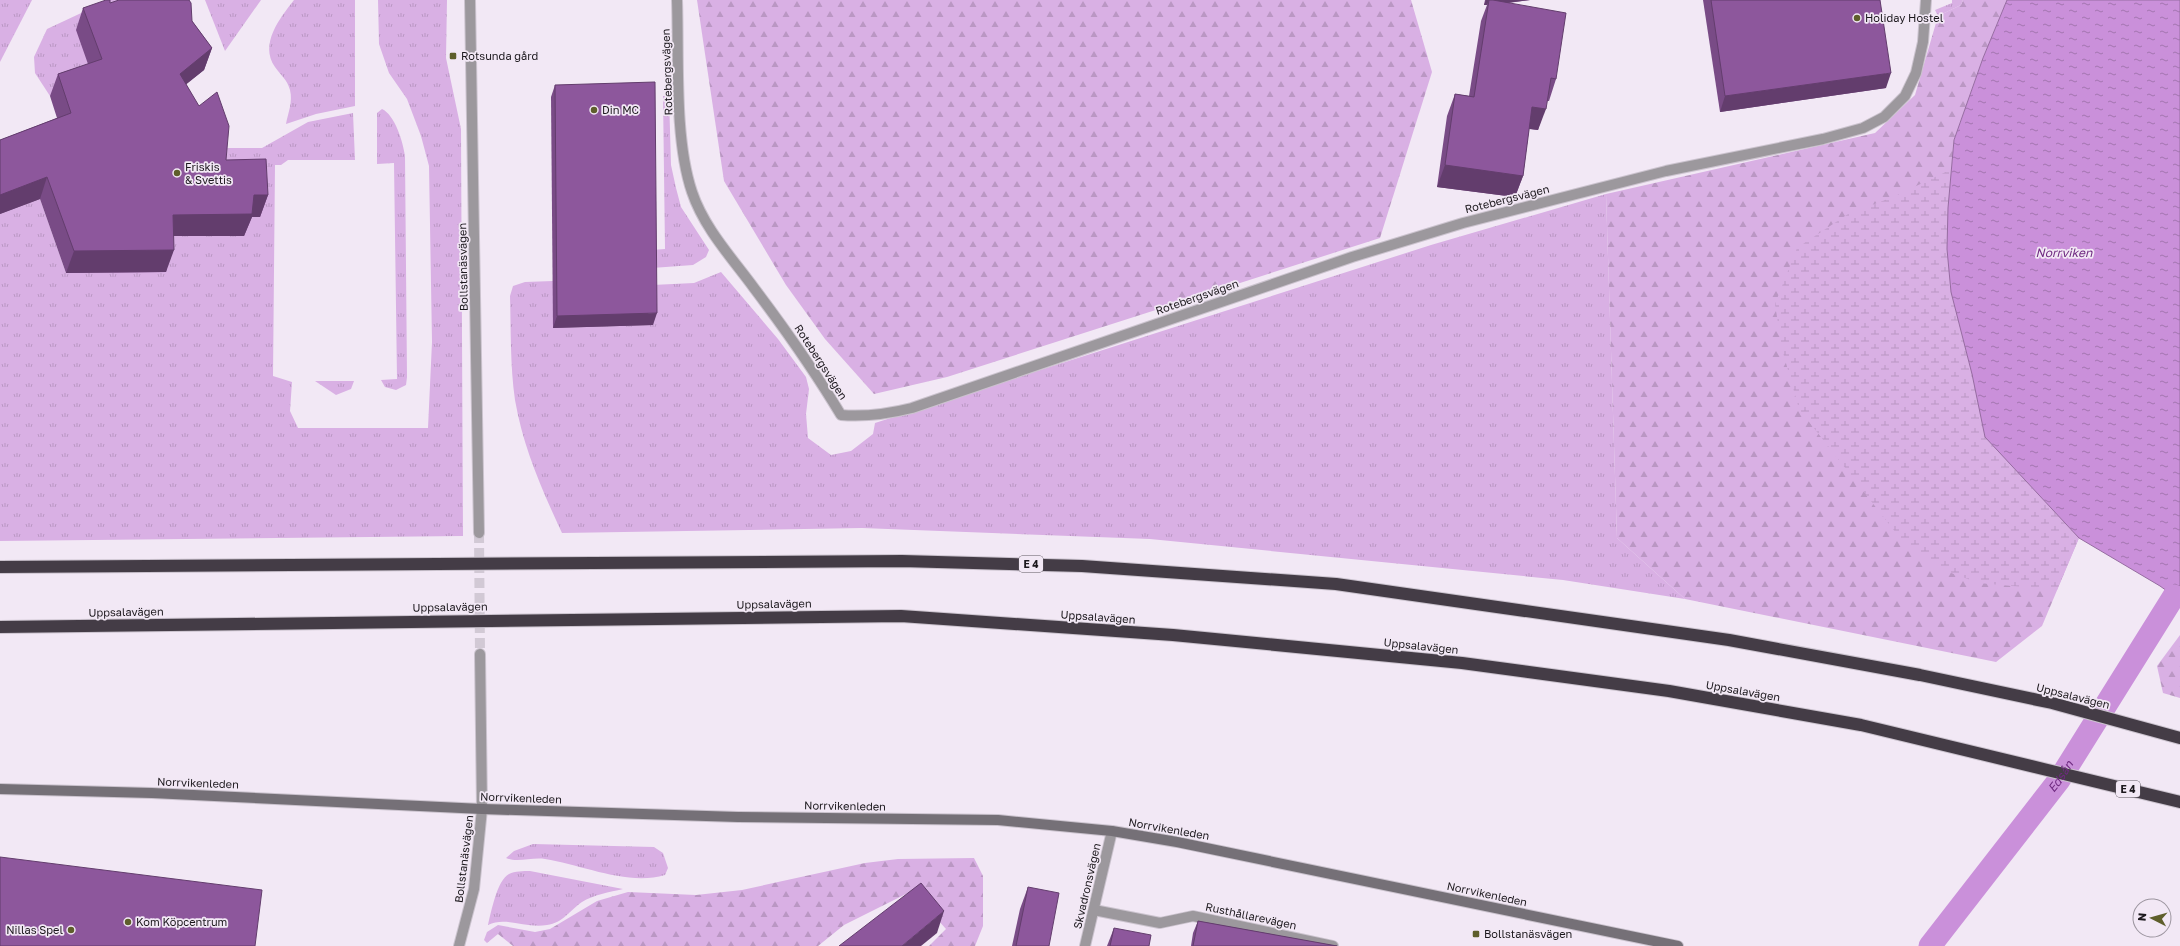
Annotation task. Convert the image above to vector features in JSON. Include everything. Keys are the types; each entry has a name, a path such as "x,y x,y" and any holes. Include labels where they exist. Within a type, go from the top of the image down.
{"highway":[{"name":"Uppsalavägen","path":"0,567 894,561 1082,566 1336,584 1729,640 1920,675 2052,704 2180,738"},
{"name":"Uppsalavägen","path":"0,627 901,616 1173,635 1478,665 1669,691 1846,722 2180,802"}],"main road":[{"name":"Norrvikenleden","path":"0,789 152,793 482,809 738,817 998,820 1112,831 1176,842 1678,946"}],"street":[{"name":"Bollstanäsvägen","path":"470,0 479,533"},
{"name":"Rotebergsvägen","path":"677,0 680,123 684,158 692,193 705,220 810,363 841,415 860,416 887,414 912,408 1352,256 1463,223 1666,171 1822,139 1863,128 1884,117 1905,96 1916,73 1923,42 1926,0"},
{"name":"Bollstanäsvägen","path":"459,946 474,889 482,809 480,654"},
{"name":"Skvadronsvägen","path":"1085,946 1112,831"},
{"name":"Rusthållarevägen","path":"1094,910 1160,923 1193,916 1333,946"}],"green space":[{"path":"0,0 32,0 0,62"},
{"path":"109,0 137,0 94,81 50,96 35,73 34,57 47,29"},
{"path":"205,0 261,0 225,51"},
{"path":"294,0 355,0 355,106 316,114 286,124 291,103 291,94 286,80 275,67 269,49 273,32"},
{"path":"378,0 447,0 446,58 461,129 463,536 0,541 0,214 40,199 66,273 166,271 165,236 244,236 218,182 221,148 262,148 308,122 353,113 355,160 288,160 281,165 275,165 273,376 292,382 290,411 298,428 428,428 432,342 429,166 421,136 407,99 389,73 379,44"},
{"path":"697,0 1411,0 1432,72 1380,238 947,377 874,394 825,339 786,285 724,181"},
{"path":"1952,0 1963,0 1961,5 1938,16 1935,10 1952,3"},
{"path":"1963,0 2007,0 1983,58 1954,140 1948,208 2021,477 2079,538 2042,626 1996,662 1685,599 1617,538 1606,194 1875,133 1915,95 1938,16 1961,5"},
{"path":"663,96 669,96 671,165 681,207 709,250 706,257 693,265 652,268 652,250 665,249"},
{"path":"382,109 391,117 398,130 405,156 407,377 406,385 396,390 385,387 381,380 397,379 394,163 377,164 377,113"},
{"path":"1952,169 1947,249 1951,292 1972,374 1985,437 2079,538 2057,590 1979,583 1940,569 1903,542 1799,409 1782,349 1775,304 1797,248 1848,214 1893,197"},
{"path":"1606,194 1617,538 1685,599 1563,580 1150,539 862,528 562,533 540,484 518,417 513,387 511,361 510,296 513,286 525,282 553,281 553,328 652,325 652,285 694,283 721,272 778,339 806,377 809,389 806,414 808,438 831,455 851,451 873,434 875,423 1431,245"},
{"path":"315,381 354,381 351,389 336,395"},
{"path":"2180,635 2180,698 2163,693 2157,666"},
{"path":"533,844 654,847 663,853 668,868 665,875 650,878 636,878 605,873 545,859 515,860 506,858 514,851"},
{"path":"974,858 983,876 983,926 975,946 929,946 946,929 912,891 844,925 818,946 513,946 498,934 487,943 484,940 487,932 498,925 535,932 550,929 597,901 628,892 696,895 742,890 865,863 898,859"},
{"path":"530,871 623,889 591,897 578,905 558,922 553,924 539,926 502,922 488,925 495,897 505,877 514,872"}],"water":[{"name":"Norrviken","path":"2007,0 2180,0 2180,604 2174,596 2160,586 2079,538 1985,437 1972,374 1951,292 1947,249 1948,208 1954,140 1983,58"}],"building":[{"path":"110,0 110,3 119,0 189,0 191,3 192,21 212,48 180,74 199,106 217,92 229,126 226,160 266,159 268,195 254,195 252,214 173,215 174,250 74,251 47,177 0,195 0,140 71,113 58,74 102,59 83,8"},
{"path":"1489,0 1566,13 1556,79 1551,78 1546,109 1532,107 1523,176 1445,165 1455,94 1474,97"},
{"path":"1711,0 1880,0 1891,73 1725,96"},
{"path":"655,82 657,313 557,316 555,85"},
{"name":"Kom Köpcentrum","path":"0,857 262,890 255,946 0,946"},
{"path":"921,883 944,911 902,946 839,946"},
{"path":"1028,887 1059,893 1049,946 1016,946"},
{"path":"1198,921 1337,946 1193,946"},
{"path":"1114,928 1151,935 1149,946 1110,946"}],"waterway":[{"name":"Edsån","path":"1930,946 2059,780 2174,596"}],"tunnel":[{"path":"479,533 480,654"}],"place":[{"name":"Holiday Hostel","path":"1857,18"},
{"name":"Rotsunda gård","path":"453,56"},
{"name":"Din MC","path":"594,110"},
{"name":"Friskis & Svettis","path":"177,173"},
{"name":"Kom Köpcentrum","path":"128,922"},
{"name":"Nillas Spel","path":"71,930"},
{"name":"Bollstanäsvägen","path":"1476,934"}]}
